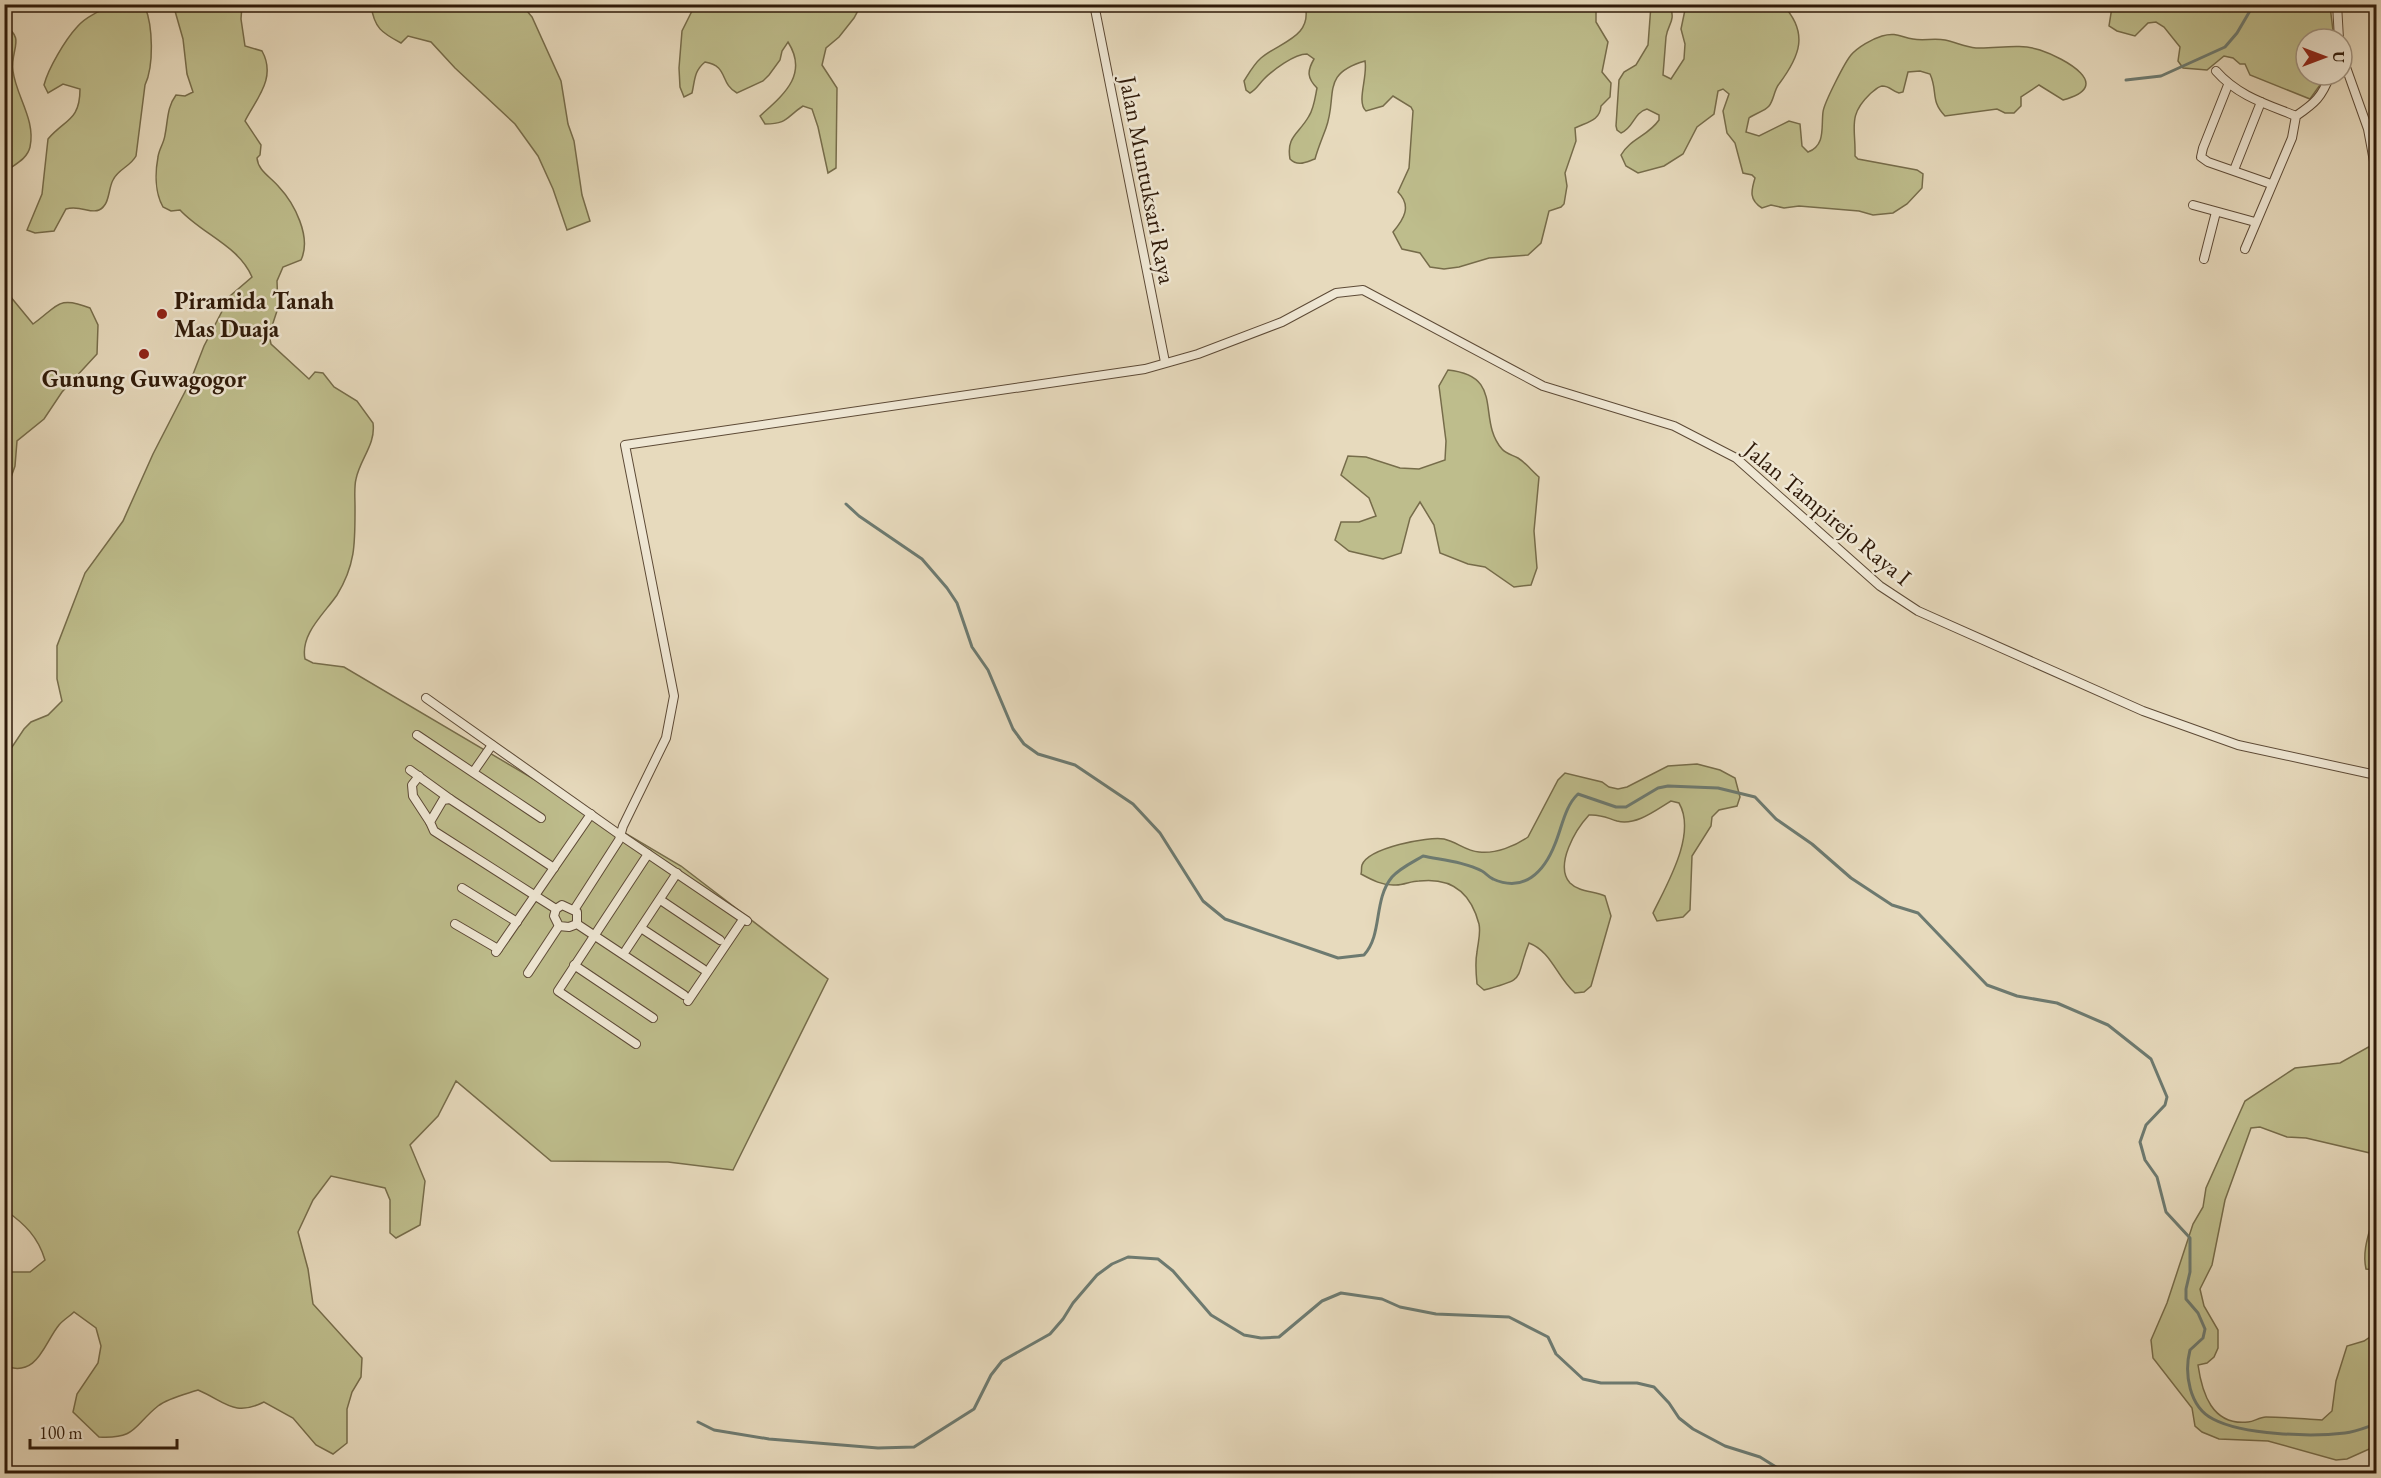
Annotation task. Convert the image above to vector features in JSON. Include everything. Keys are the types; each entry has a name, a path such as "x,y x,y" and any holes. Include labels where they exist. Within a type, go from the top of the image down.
{"street":[{"name":"Jalan Muntuksari Raya","path":"1094,4 1165,362"},
{"path":"2337,4 2338,27"},
{"path":"2216,71 2228,85 2260,102 2296,116"},
{"path":"2228,85 2201,155 2208,162 2271,184"},
{"path":"2245,249 2292,138 2296,116 2312,106 2324,93 2326,87"},
{"path":"2353,87 2367,129 2376,172"},
{"path":"2234,170 2260,102"},
{"path":"2193,205 2255,222"},
{"path":"2204,259 2216,212"},
{"name":"Jalan Tampirejo Raya I","path":"620,835 666,738 675,696 625,445 1144,369 1198,354 1282,322 1336,292 1363,290 1543,386 1674,426 1736,458 1880,586 1917,611 2164,718 2238,745 2376,775"},
{"path":"426,698 744,921 686,998 577,924"},
{"path":"417,735 474,771 540,818"},
{"path":"474,771 492,745"},
{"path":"410,770 554,868"},
{"path":"418,776 412,785 412,796 434,831 556,909"},
{"path":"430,822 443,800 450,799"},
{"path":"455,924 497,951 591,814"},
{"path":"574,910 620,835"},
{"path":"636,1044 558,991 648,854"},
{"path":"626,950 677,873"},
{"path":"462,888 517,922"},
{"path":"662,901 720,940"},
{"path":"559,926 554,916 556,909 562,905 577,912 577,924"},
{"path":"559,926 569,927 577,924"},
{"path":"528,973 559,926"},
{"path":"641,928 703,969"},
{"path":"574,965 653,1018"}],"shaded area":[{"path":"1596,4 1596,22 1608,42 1602,72 1611,83 1610,97 1601,106 1595,118 1575,128 1576,141 1565,173 1567,186 1564,204 1549,211 1541,243 1528,255 1489,258 1444,269 1430,267 1420,253 1402,249 1393,232 1405,212 1405,202 1398,192 1409,168 1413,111 1411,107 1393,96 1383,106 1366,111 1362,102 1365,61 1351,66 1336,79 1326,128 1315,159 1305,162 1299,163 1290,159 1289,151 1294,136 1311,113 1313,106 1317,88 1309,74 1314,59 1307,54 1296,57 1273,71 1252,92 1246,90 1244,81 1258,60 1300,32 1306,16 1305,5"},
{"path":"114,5 145,7 150,25 150,67 145,85 136,156 115,176 103,208 96,211 66,209 54,231 35,233 27,230 42,194 48,139 74,114 80,89 63,84 48,93 44,85 46,78 57,55 77,27 99,11"},
{"path":"168,5 242,5 241,19 245,46 262,51 267,70 263,88 245,121 261,145 260,155 257,158 258,163 290,202 300,221 304,241 301,260 283,267 277,281 278,308 269,335 271,344 309,379 315,372 323,373 334,387 357,401 373,423 370,445 355,482 354,542 351,563 337,595 320,617 306,641 305,659 313,663 344,667 681,866 828,979 733,1170 668,1162 551,1161 456,1081 438,1116 410,1145 425,1181 420,1225 396,1238 390,1233 390,1200 385,1188 331,1176 313,1200 298,1232 308,1269 313,1304 362,1358 361,1377 352,1392 347,1409 347,1443 333,1454 316,1445 293,1418 264,1402 237,1408 198,1390 162,1403 128,1433 121,1436 99,1437 73,1412 77,1394 98,1363 101,1346 96,1328 74,1312 59,1325 33,1363 16,1368 5,1366 5,1272 30,1272 45,1260 39,1244 30,1232 5,1210 4,759 31,722 48,715 62,701 57,679 57,646 85,573 123,521 153,454 190,382 204,346 230,296 252,277 246,266 229,249 180,210 171,211 163,207 158,196 157,163 171,104 176,95 185,96 193,92 187,74 183,39 175,11"},
{"path":"371,5 522,5 532,17 561,81 568,124 574,141 582,195 590,221 567,230 553,189 538,156 515,124 455,68 431,42 408,36 401,43 384,33 374,19"},
{"path":"695,5 861,5 839,37 826,48 822,65 837,88 836,168 828,173 812,109 803,106 786,119 773,124 765,124 760,116 785,92 794,74 796,65 794,54 788,42 782,51 780,60 763,81 737,93 731,89 718,67 705,62 697,72 692,93 684,97 680,87 679,68 682,31"},
{"path":"1651,5 1670,5 1672,11 1666,37 1663,75 1671,79 1684,59 1685,44 1681,29 1686,5 1783,5 1796,25 1799,44 1792,64 1777,86 1771,104 1749,118 1746,132 1759,136 1789,121 1800,124 1802,146 1808,152 1818,145 1822,135 1824,107 1848,59 1861,46 1882,36 1895,35 1917,40 1941,39 1976,48 2016,47 2040,50 2072,66 2085,80 2085,87 2078,94 2063,100 2039,85 2021,97 2021,106 2014,113 2005,113 1997,109 1945,116 1937,106 1930,74 1920,71 1908,72 1903,92 1899,93 1882,86 1877,88 1858,109 1854,123 1855,156 1858,159 1917,170 1923,174 1922,188 1907,204 1893,213 1873,215 1859,211 1799,206 1784,208 1771,205 1762,208 1755,202 1752,195 1755,178 1743,173 1735,143 1727,133 1723,111 1729,94 1723,89 1718,91 1714,114 1697,127 1683,154 1664,166 1638,173 1626,166 1621,155 1659,120 1659,115 1647,109 1639,114 1625,131 1621,133 1616,126 1619,80 1624,72 1636,65 1648,45"},
{"path":"2111,5 2330,6 2333,27 2294,27 2294,87 2319,87 2310,99 2250,75 2245,64 2224,56 2207,70 2183,68 2178,61 2180,47 2164,27 2156,22 2148,23 2135,36 2117,31 2109,26"},
{"path":"5,26 15,35 13,71 28,118 31,137 26,155 5,172"},
{"path":"5,290 33,324 59,304 71,302 90,308 98,325 97,354 62,392 44,419 17,441 15,466 5,494"},
{"path":"1448,370 1466,374 1477,381 1484,390 1491,425 1502,449 1521,460 1539,477 1534,531 1537,568 1531,585 1514,587 1485,567 1468,564 1440,553 1434,525 1420,502 1410,518 1401,553 1383,559 1349,551 1335,540 1341,522 1359,522 1376,516 1369,498 1341,475 1348,456 1366,457 1400,468 1419,469 1445,460 1446,441 1439,386"},
{"path":"1697,764 1720,770 1735,778 1740,797 1737,806 1719,810 1712,817 1711,826 1692,856 1690,910 1683,917 1657,921 1653,913 1672,874 1682,844 1684,815 1679,803 1671,801 1646,816 1624,822 1589,815 1573,838 1564,867 1566,875 1570,883 1578,888 1605,896 1611,916 1591,986 1584,992 1575,993 1549,958 1529,943 1520,971 1514,980 1484,990 1477,984 1476,976 1479,924 1471,904 1458,889 1431,880 1387,885 1361,874 1362,865 1375,853 1413,841 1444,839 1479,852 1505,849 1528,837 1558,780 1565,773 1602,782 1618,789 1627,787 1668,766"},
{"path":"2376,1036 2376,1159 2374,1154 2306,1138 2287,1137 2260,1127 2251,1128 2225,1200 2212,1265 2200,1289 2204,1306 2218,1330 2218,1348 2214,1357 2207,1363 2198,1365 2202,1386 2211,1406 2226,1419 2236,1422 2250,1422 2266,1417 2322,1420 2332,1411 2336,1381 2347,1346 2364,1341 2376,1333 2376,1446 2347,1459 2336,1460 2268,1441 2219,1439 2202,1432 2195,1426 2192,1408 2153,1358 2151,1340 2167,1303 2193,1224 2203,1207 2206,1188 2245,1101 2295,1068 2340,1063 2374,1044"},
{"path":"2376,1204 2376,1270 2366,1269 2365,1252"}],"waterway":[{"path":"2126,80 2161,76 2225,47 2237,33 2254,4"},
{"path":"846,504 859,516 922,559 947,588 957,603 972,647 988,670 1013,729 1024,744 1038,754 1075,765 1133,804 1160,833 1203,901 1225,919 1338,958 1364,955 1374,937 1386,886 1399,871 1423,856 1468,865 1504,883 1514,883 1532,877 1539,871 1550,854 1567,811 1578,794 1616,807 1626,807 1658,788 1668,786 1718,788 1755,797 1776,819 1812,844 1851,878 1892,905 1918,913 1987,985 2017,996 2057,1003 2108,1025 2151,1059 2167,1097 2165,1105 2146,1125 2140,1142 2145,1160 2157,1177 2166,1212 2190,1238 2190,1272 2186,1299 2198,1313 2205,1329 2203,1338 2190,1350 2188,1379 2194,1398 2205,1414 2226,1424 2278,1434 2345,1433 2376,1424"},
{"path":"698,1422 714,1430 769,1439 878,1448 914,1447 974,1409 991,1375 1002,1361 1050,1334 1097,1275 1112,1264 1128,1257 1158,1259 1173,1271 1211,1315 1244,1335 1261,1338 1279,1337 1322,1301 1341,1293 1382,1299 1400,1307 1436,1314 1509,1317 1548,1337 1556,1354 1583,1379 1601,1383 1637,1383 1654,1387 1679,1418 1693,1429 1725,1446 1760,1457 1787,1474"}],"place":[{"name":"Piramida Tanah Mas Duaja","path":"162,314"},
{"name":"Gunung Guwagogor","path":"144,354"}]}
